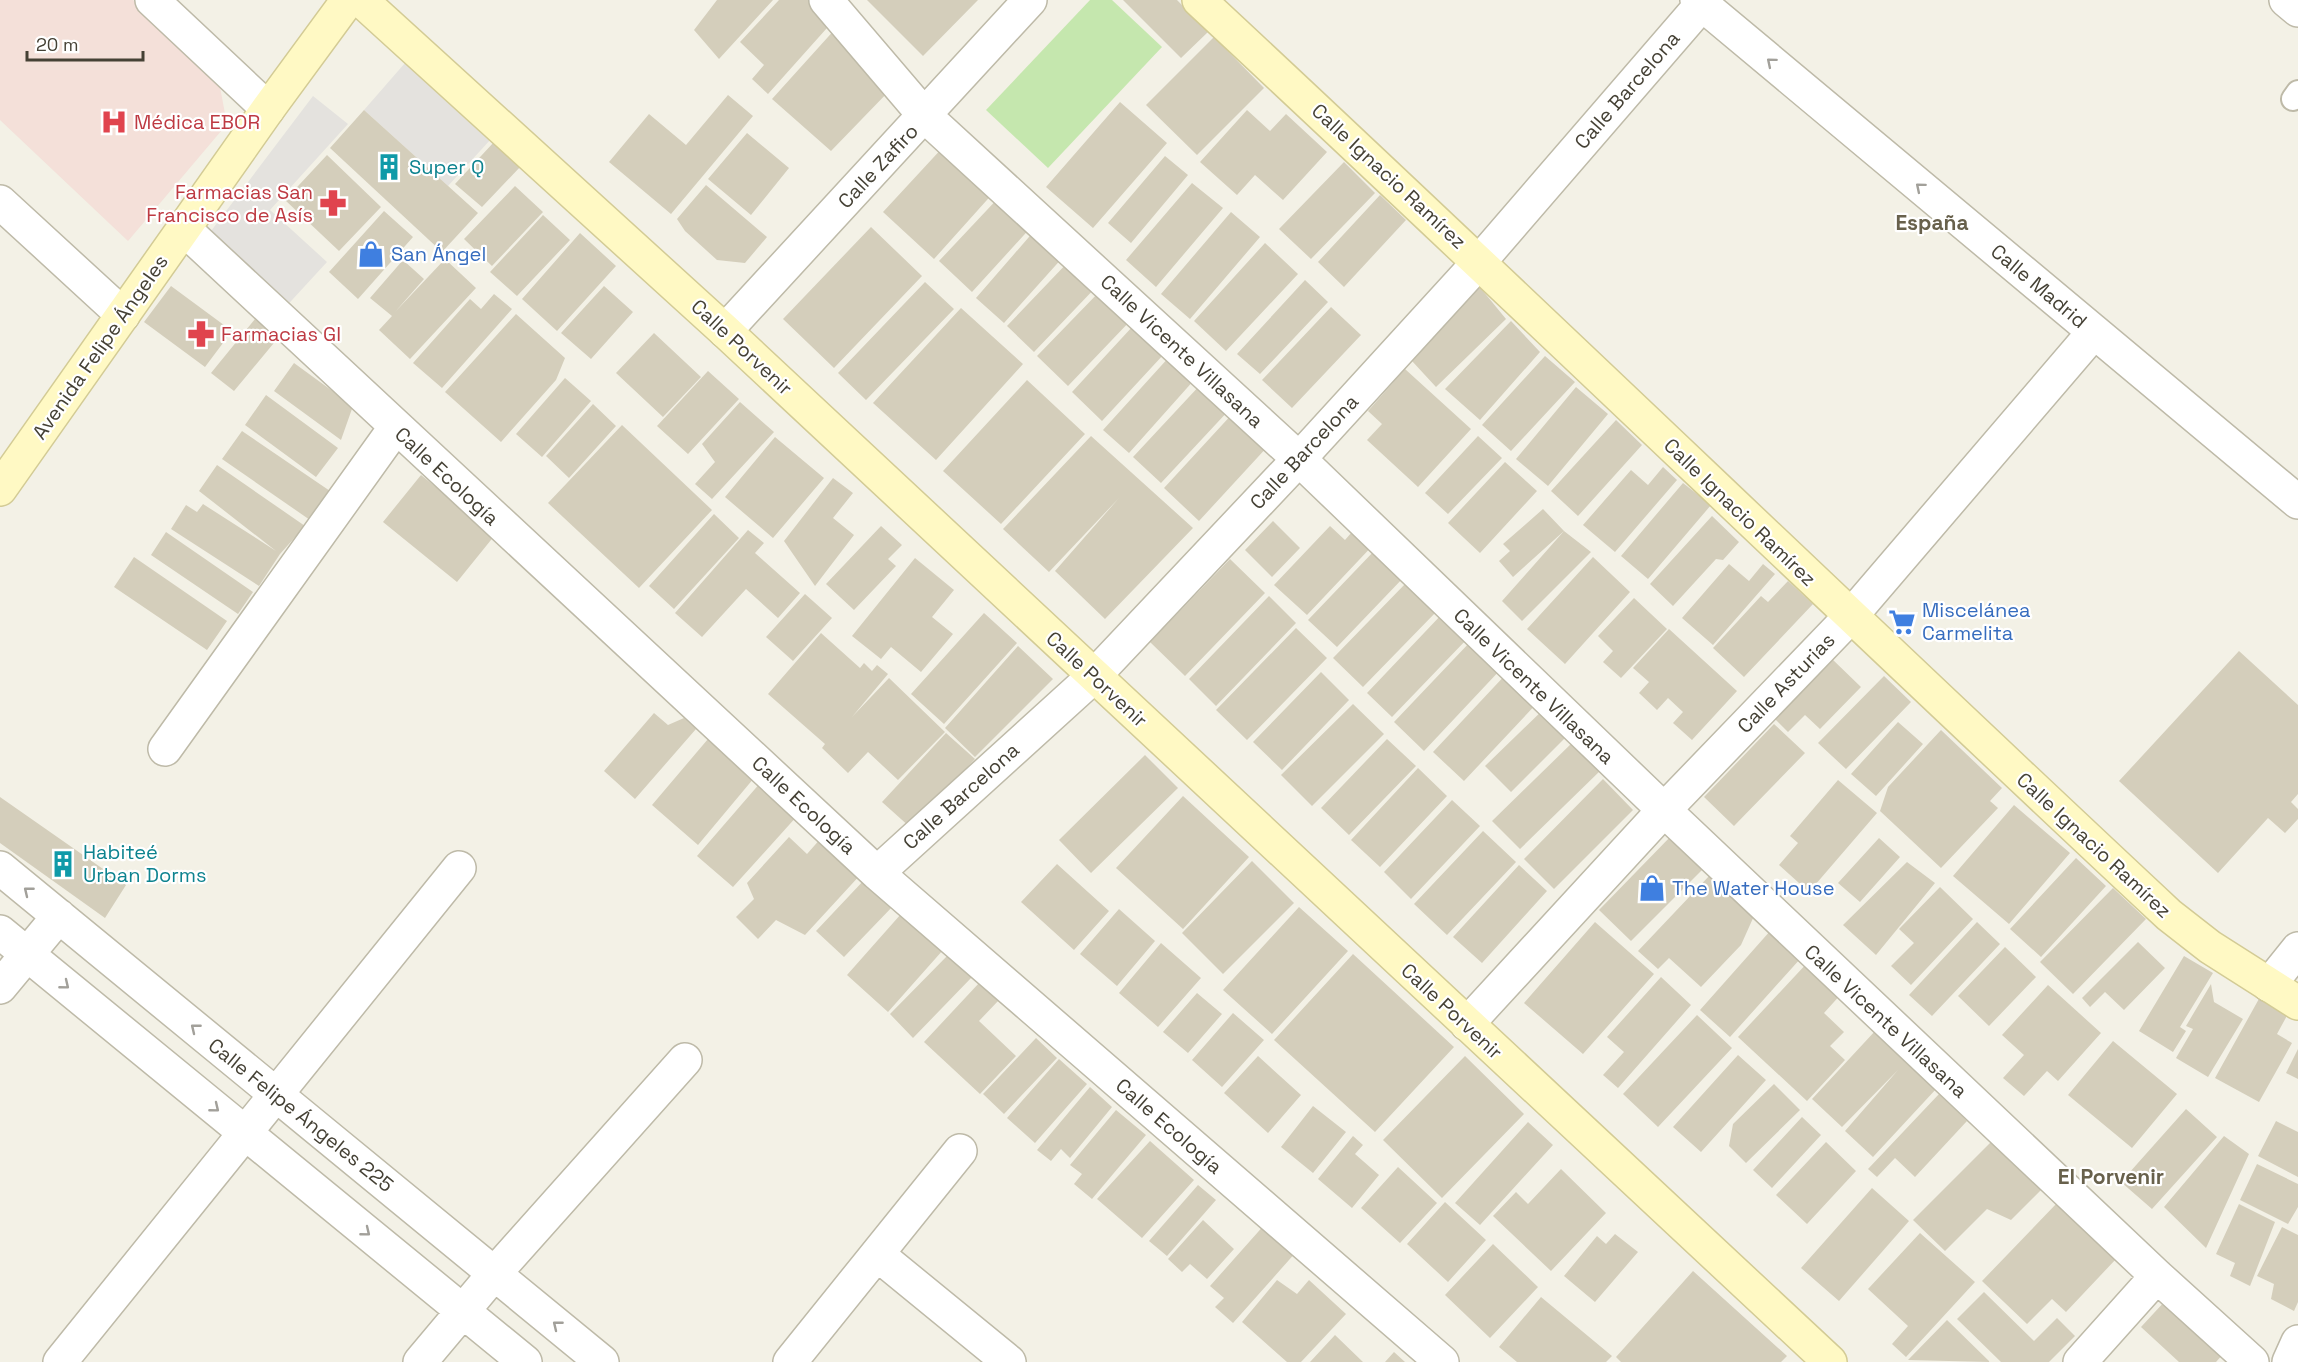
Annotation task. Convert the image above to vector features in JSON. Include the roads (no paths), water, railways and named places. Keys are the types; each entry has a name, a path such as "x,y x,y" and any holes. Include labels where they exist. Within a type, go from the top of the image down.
{"street":[{"path":"152,0 268,109"},
{"name":"Avenida Felipe Ángeles","path":"0,489 268,109 348,0"},
{"name":"Calle Porvenir","path":"361,0 725,331 1830,1362"},
{"name":"Calle Vicente Villasana","path":"826,0 925,116 1299,459 1664,810 2157,1276 2253,1362"},
{"name":"Calle Zafiro","path":"725,331 1030,0"},
{"name":"Calle Ignacio Ramírez","path":"1199,0 1480,261 1850,617 2169,915 2298,1003"},
{"path":"2286,0 2298,10"},
{"name":"Calle Barcelona","path":"877,873 1094,676 1299,459 1480,261 1699,2"},
{"name":"Calle Madrid","path":"1699,2 2298,502"},
{"path":"0,202 123,315"},
{"name":"Calle Ecología","path":"183,229 279,316 394,428 877,873 1442,1362"},
{"name":"Calle Asturias","path":"1467,1024 1664,810 1850,617 2094,332"},
{"path":"165,749 394,428"},
{"name":"Calle Felipe Ángeles 225","path":"0,868 602,1362"},
{"path":"60,1362 459,868"},
{"path":"0,987 59,916"},
{"path":"0,932 525,1362"},
{"path":"2269,985 2298,949"},
{"path":"420,1362 494,1274 685,1060"},
{"path":"790,1362 960,1151"},
{"path":"877,1254 1009,1362"},
{"path":"2080,1362 2157,1276"},
{"path":"2289,1362 2298,1342"}],"place":[{"name":"Médica EBOR","path":"114,122"},
{"name":"Super Q","path":"389,167"},
{"name":"Farmacias San Francisco de Asís","path":"333,203"},
{"name":"San Ángel","path":"371,254"},
{"name":"Farmacias GI","path":"201,334"},
{"name":"Miscelánea Carmelita","path":"1902,622"},
{"name":"Habiteé Urban Dorms","path":"63,864"},
{"name":"The Water House","path":"1652,888"}],"district":[{"name":"España","path":"1932,222"},
{"name":"El Porvenir","path":"2111,1176"}]}
